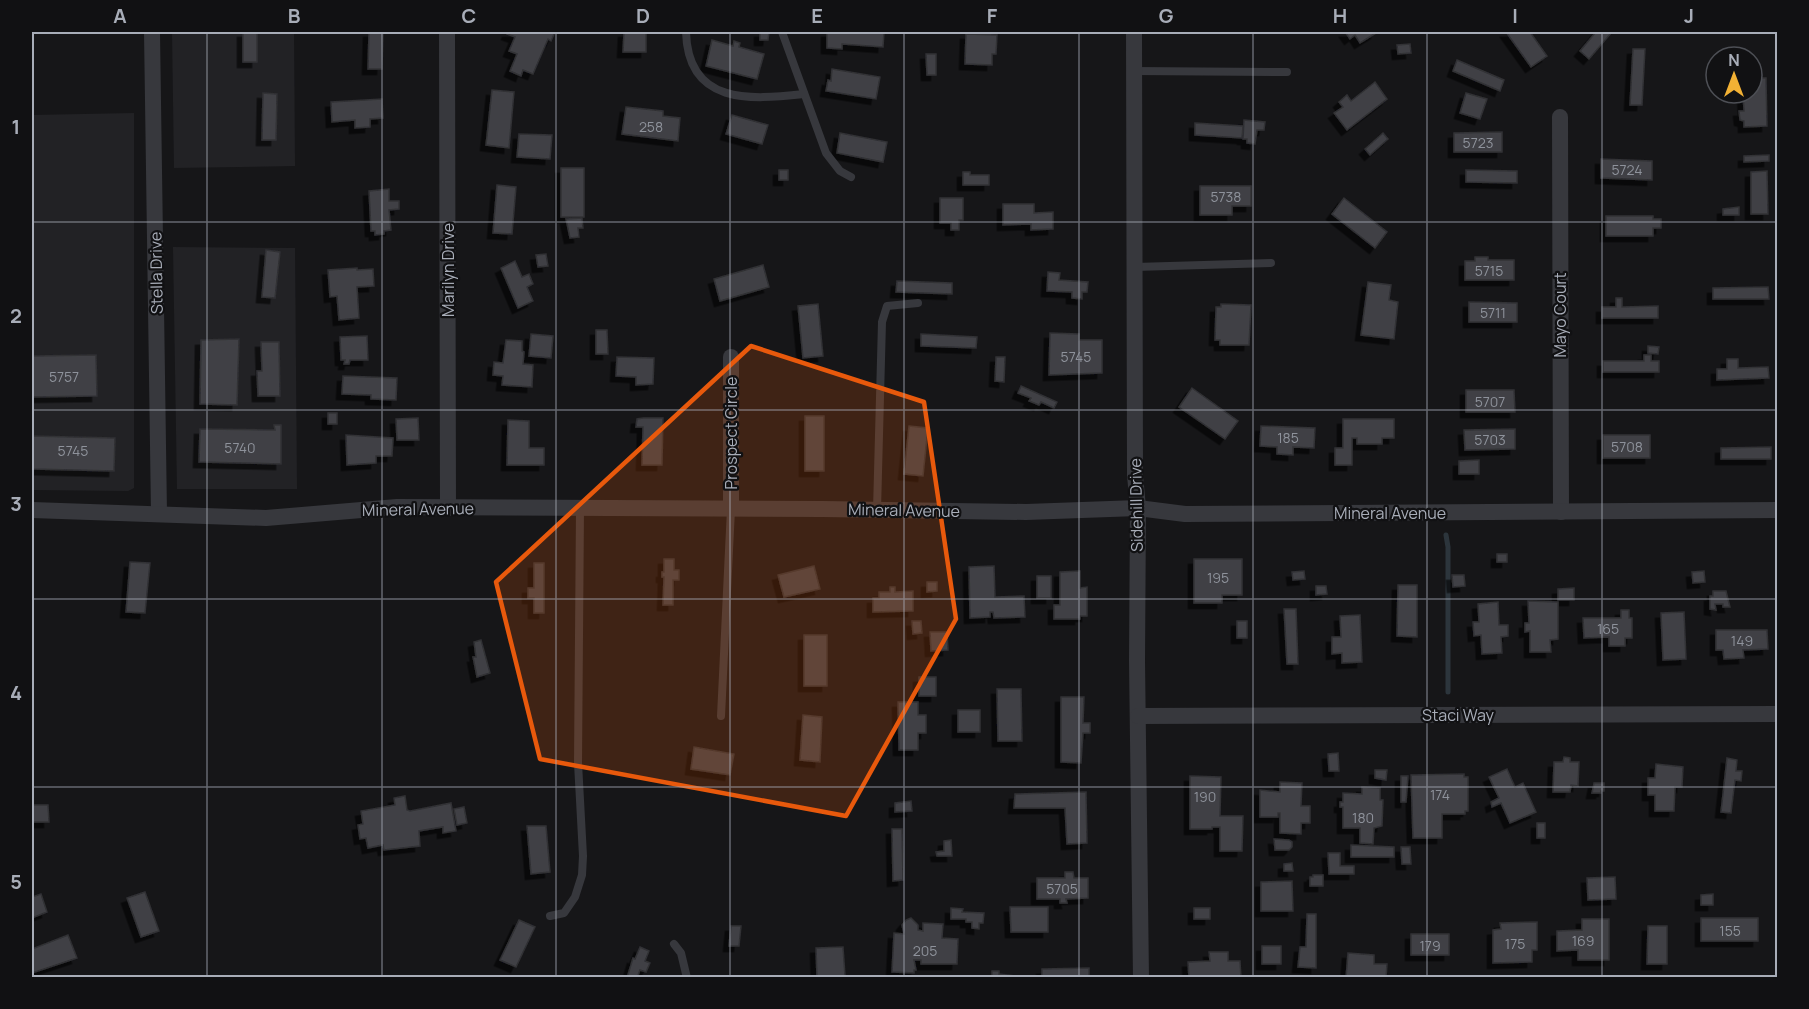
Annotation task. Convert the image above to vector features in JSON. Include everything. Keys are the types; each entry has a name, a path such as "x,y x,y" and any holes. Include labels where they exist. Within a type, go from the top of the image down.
{"street":[{"name":"Stella Drive","path":"152,32 159,514"},
{"name":"Marilyn Drive","path":"447,32 448,507"},
{"name":"Sidehill Drive","path":"1134,32 1135,475 1138,508 1141,978"},
{"name":"Mayo Court","path":"1560,117 1561,512"},
{"name":"Prospect Circle","path":"731,357 731,509"},
{"name":"Mineral Avenue","path":"32,510 266,518 397,507 1026,512 1138,508 1185,514 1778,510"},
{"name":"Staci Way","path":"1138,716 1778,714"}],"lane":[{"path":"686,32 687,46 694,67 704,81 717,90 730,95 767,98 804,94"},
{"path":"782,32 826,153 840,171 851,177"},
{"path":"1134,71 1287,72"},
{"path":"1135,267 1270,263"},
{"path":"877,510 882,322 887,306 918,303"},
{"path":"550,916 564,914 575,897 582,875 578,764 580,509"},
{"path":"721,716 731,509"},
{"path":"674,944 681,953 687,978"}],"highlighted area":[{"path":"751,346 924,402 956,619 846,816 540,759 496,582"}],"shaded area":[{"path":"172,32 294,32 295,166 174,168"},
{"path":"134,113 134,488 128,491 32,490 32,115"},
{"path":"173,247 295,248 297,489 177,489"}],"building":[{"path":"243,32 257,32 257,62 243,62"},
{"path":"369,32 383,32 382,69 368,69"},
{"path":"508,32 555,32 551,41 548,39 533,74 523,70 521,76 510,71 517,54 509,51 515,37 507,34"},
{"path":"624,32 646,32 646,52 623,52"},
{"path":"760,32 769,32 768,40 760,40"},
{"path":"827,32 884,32 883,47 842,44 842,49 827,48"},
{"path":"1345,32 1376,33 1360,43 1355,35 1350,39"},
{"path":"1506,32 1530,32 1547,56 1531,67"},
{"path":"1596,32 1612,32 1589,59 1580,51"},
{"path":"966,34 997,35 996,54 992,54 992,65 965,64"},
{"path":"712,40 733,46 734,41 740,43 739,47 764,54 757,79 706,66"},
{"path":"1410,44 1411,53 1398,54 1397,45"},
{"path":"1633,49 1645,49 1642,105 1630,105"},
{"path":"926,54 936,54 936,75 927,75"},
{"path":"1457,60 1504,80 1500,91 1453,71"},
{"path":"832,69 880,77 876,99 826,91 828,80 831,81"},
{"path":"1764,78 1766,78 1767,126 1744,127 1739,111 1744,111 1744,105 1764,105"},
{"path":"1375,82 1387,99 1347,130 1334,113 1343,107 1339,102 1347,95 1351,101"},
{"path":"492,90 514,92 509,148 486,145"},
{"path":"263,93 277,94 276,140 262,140"},
{"path":"1466,93 1487,99 1480,119 1460,113"},
{"path":"382,99 383,118 370,119 370,127 355,128 355,120 332,122 331,102"},
{"path":"626,107 663,111 663,116 680,118 678,141 622,134"},
{"path":"732,115 768,125 762,144 726,134"},
{"path":"1244,120 1265,122 1264,130 1257,130 1255,144 1247,143 1247,139 1243,139"},
{"path":"1195,123 1243,126 1242,138 1195,135"},
{"path":"1502,132 1502,152 1454,152 1454,133"},
{"path":"840,133 887,142 883,162 837,153"},
{"path":"1383,133 1388,139 1370,155 1365,149"},
{"path":"519,134 552,135 550,159 517,157"},
{"path":"1769,155 1769,161 1744,162 1744,156"},
{"path":"1601,159 1652,161 1652,180 1601,178"},
{"path":"561,168 584,168 584,217 561,217"},
{"path":"779,170 788,170 788,180 779,180"},
{"path":"1466,170 1517,171 1517,183 1466,182"},
{"path":"1767,171 1768,214 1751,214 1751,172"},
{"path":"963,172 970,172 970,175 989,175 989,185 963,185"},
{"path":"497,185 516,187 512,234 493,233"},
{"path":"1200,186 1251,186 1251,206 1232,206 1232,215 1200,215"},
{"path":"389,189 389,201 399,201 399,209 389,210 391,230 375,235 375,231 371,231 369,191"},
{"path":"940,198 963,198 963,220 959,220 959,230 951,230 951,223 940,223"},
{"path":"1344,198 1387,232 1375,248 1332,214"},
{"path":"1003,204 1034,204 1034,213 1053,212 1053,229 1031,230 1031,224 1003,225"},
{"path":"1739,207 1739,215 1723,215 1723,209"},
{"path":"1606,216 1653,216 1653,219 1661,219 1661,228 1653,228 1653,236 1606,236"},
{"path":"582,218 583,228 578,228 579,237 570,238 566,219"},
{"path":"266,250 280,252 275,298 262,297"},
{"path":"546,254 548,266 538,267 536,255"},
{"path":"1475,257 1488,257 1488,260 1514,260 1514,280 1465,280 1465,261 1475,261"},
{"path":"515,261 522,277 529,274 533,284 527,287 533,301 518,308 501,268"},
{"path":"763,265 769,287 720,301 714,279"},
{"path":"357,268 357,270 373,269 374,286 357,287 359,318 339,320 337,296 330,297 328,270"},
{"path":"1048,272 1060,273 1059,280 1088,282 1087,292 1082,292 1082,299 1072,298 1072,292 1047,291"},
{"path":"897,281 952,283 952,294 896,292"},
{"path":"1368,282 1391,285 1389,300 1398,302 1394,339 1361,335"},
{"path":"1768,287 1769,299 1713,299 1713,288"},
{"path":"1616,298 1622,298 1622,307 1658,306 1658,318 1602,318 1602,307 1616,307"},
{"path":"1469,302 1517,303 1517,322 1469,322"},
{"path":"818,304 823,356 803,358 798,306"},
{"path":"1221,304 1251,305 1249,345 1220,345 1220,340 1215,340 1216,307 1221,307"},
{"path":"596,330 607,330 608,354 596,354"},
{"path":"1050,333 1079,334 1079,340 1102,340 1102,373 1049,375"},
{"path":"531,334 553,336 551,358 529,356"},
{"path":"921,334 977,337 976,348 921,346"},
{"path":"367,336 368,360 350,360 349,364 344,364 345,360 341,360 340,337"},
{"path":"239,339 237,405 200,404 201,340"},
{"path":"506,340 522,341 523,364 533,365 532,387 502,385 503,376 493,375 494,362 503,363"},
{"path":"261,342 279,342 280,396 258,396 257,371 262,371"},
{"path":"1648,346 1659,347 1658,354 1648,353"},
{"path":"96,355 97,396 32,397 32,356"},
{"path":"1644,355 1651,355 1651,361 1659,361 1659,372 1603,372 1603,361 1644,361"},
{"path":"617,357 654,358 653,384 636,385 636,377 616,376"},
{"path":"996,357 1005,357 1004,382 995,381"},
{"path":"1727,359 1738,359 1738,368 1768,367 1769,378 1717,380 1717,369 1727,369"},
{"path":"343,376 397,378 396,400 371,399 371,395 342,394"},
{"path":"1021,386 1057,402 1054,408 1041,402 1039,405 1029,401 1031,398 1018,393"},
{"path":"1192,388 1238,421 1225,439 1179,407"},
{"path":"1466,390 1514,390 1515,412 1466,412"},
{"path":"328,413 337,413 337,424 328,424"},
{"path":"805,416 824,416 824,471 805,471"},
{"path":"418,418 419,440 397,440 396,419"},
{"path":"663,418 662,465 642,465 643,427 636,427 637,419"},
{"path":"1343,419 1394,419 1394,438 1382,438 1382,444 1357,444 1357,438 1352,438 1352,465 1335,465 1335,448 1343,448"},
{"path":"508,420 529,421 529,448 544,448 544,465 507,465"},
{"path":"274,425 281,425 281,464 199,462 200,429 275,430"},
{"path":"909,426 928,428 923,476 904,474"},
{"path":"1261,426 1315,428 1314,448 1293,447 1293,455 1277,454 1277,447 1260,446"},
{"path":"1515,429 1515,449 1465,450 1464,430"},
{"path":"346,435 393,438 392,456 376,456 376,463 347,465"},
{"path":"1603,435 1650,435 1650,458 1603,458"},
{"path":"32,436 115,438 114,471 32,469"},
{"path":"1771,447 1771,459 1721,459 1721,448"},
{"path":"1479,460 1479,474 1459,474 1459,461"},
{"path":"1497,554 1507,554 1507,562 1497,562"},
{"path":"664,559 674,559 674,570 679,570 679,580 673,580 673,605 663,605"},
{"path":"1194,559 1242,559 1242,595 1222,595 1222,603 1194,603"},
{"path":"130,562 150,563 145,613 126,612"},
{"path":"534,563 544,563 544,613 534,613 534,598 528,598 528,588 534,588"},
{"path":"814,566 820,589 784,597 778,575"},
{"path":"994,566 995,597 1024,596 1025,617 994,618 993,612 990,612 990,617 970,618 969,567"},
{"path":"1080,571 1080,588 1087,587 1087,616 1080,616 1080,619 1054,619 1054,605 1060,605 1060,572"},
{"path":"1304,571 1305,579 1293,580 1292,572"},
{"path":"1704,571 1705,582 1693,583 1692,572"},
{"path":"1452,575 1464,575 1465,586 1453,587"},
{"path":"1037,576 1051,576 1051,598 1037,598"},
{"path":"927,582 937,582 937,591 927,592"},
{"path":"1398,585 1417,585 1417,637 1397,636"},
{"path":"1316,586 1326,586 1327,594 1316,595"},
{"path":"890,587 895,587 895,592 913,591 913,611 873,612 873,598 879,598 879,592 890,592"},
{"path":"1574,588 1574,600 1558,600 1558,589"},
{"path":"1713,591 1726,591 1730,607 1715,604 1716,610 1710,609 1710,596 1713,596"},
{"path":"1528,601 1558,602 1558,639 1550,640 1551,652 1530,652 1530,631 1525,632 1525,623 1529,623"},
{"path":"1498,602 1499,625 1508,625 1508,636 1501,637 1502,653 1482,654 1481,635 1474,636 1473,622 1479,622 1478,604"},
{"path":"1284,609 1296,609 1298,664 1287,664"},
{"path":"1621,610 1629,610 1629,618 1632,618 1632,638 1625,638 1625,646 1609,646 1609,637 1584,638 1583,618 1621,618"},
{"path":"1684,612 1686,659 1663,660 1661,613"},
{"path":"1360,615 1362,662 1342,663 1342,653 1332,654 1332,637 1341,637 1340,616"},
{"path":"912,621 921,621 922,633 913,634"},
{"path":"1237,621 1247,621 1247,638 1237,638"},
{"path":"1716,630 1767,630 1768,649 1743,650 1744,658 1724,659 1723,650 1716,650"},
{"path":"930,632 947,632 948,650 931,651"},
{"path":"804,635 827,635 827,686 804,686"},
{"path":"481,640 490,673 477,677 473,657 476,657 474,642"},
{"path":"919,677 936,677 936,696 919,696"},
{"path":"997,689 1021,689 1022,741 998,741"},
{"path":"1061,697 1084,697 1083,723 1090,723 1090,733 1083,733 1081,763 1061,762"},
{"path":"898,702 918,702 918,715 926,715 926,733 918,733 918,750 899,750"},
{"path":"958,710 980,710 980,732 958,732"},
{"path":"803,715 822,717 820,762 800,760"},
{"path":"694,747 734,754 730,775 691,769"},
{"path":"1338,753 1339,771 1329,771 1328,754"},
{"path":"1564,757 1570,758 1570,762 1579,762 1578,786 1571,785 1570,792 1553,792 1554,762 1563,762"},
{"path":"1727,758 1737,760 1736,771 1742,771 1741,781 1735,780 1731,813 1721,812"},
{"path":"1656,764 1683,767 1682,787 1675,787 1674,811 1655,811 1655,795 1648,795 1648,778 1655,778"},
{"path":"1507,769 1515,787 1523,783 1536,812 1510,823 1501,803 1492,807 1491,802 1499,798 1489,777"},
{"path":"1375,770 1387,770 1386,780 1375,778"},
{"path":"1464,774 1464,777 1468,777 1468,811 1465,811 1465,814 1442,814 1442,838 1413,838 1411,775"},
{"path":"1190,776 1221,777 1220,816 1243,816 1242,851 1220,851 1220,827 1190,829"},
{"path":"1401,776 1408,776 1406,802 1401,802"},
{"path":"1280,782 1302,783 1301,806 1310,806 1310,823 1301,823 1301,834 1280,833 1280,813 1278,817 1260,817 1260,790 1280,792"},
{"path":"1594,783 1604,783 1604,791 1592,793"},
{"path":"1362,787 1380,788 1380,800 1383,800 1382,826 1374,828 1373,844 1360,843 1360,828 1343,828 1343,807 1340,807 1340,802 1343,802 1343,793 1362,794"},
{"path":"1086,792 1087,843 1067,844 1065,808 1014,808 1015,794"},
{"path":"405,796 407,810 410,811 451,803 456,831 443,833 443,827 419,831 420,846 384,850 383,845 368,848 366,838 360,839 358,825 363,824 361,811 395,805 394,798"},
{"path":"911,801 912,811 895,812 895,803"},
{"path":"33,805 48,805 49,822 33,822"},
{"path":"464,807 467,823 457,825 454,809"},
{"path":"1537,823 1545,823 1545,838 1537,838"},
{"path":"527,826 546,826 550,872 531,874"},
{"path":"892,829 902,829 903,880 893,881"},
{"path":"1274,839 1289,840 1292,842 1292,847 1289,850 1275,850"},
{"path":"951,840 952,856 937,856 936,852 944,851 944,841"},
{"path":"1351,845 1394,847 1394,857 1351,857"},
{"path":"1401,847 1410,847 1411,864 1402,864"},
{"path":"1328,853 1340,853 1340,866 1354,866 1354,874 1329,874"},
{"path":"1292,863 1293,871 1284,871 1284,864"},
{"path":"1065,872 1073,872 1074,878 1088,878 1088,898 1066,899 1067,903 1060,903 1060,899 1037,899 1037,878 1065,878"},
{"path":"1323,875 1323,886 1310,886 1310,877"},
{"path":"1615,877 1616,899 1588,900 1587,878"},
{"path":"1292,881 1293,911 1261,911 1261,882"},
{"path":"145,892 159,931 141,937 127,898"},
{"path":"41,894 47,912 32,918 32,897"},
{"path":"1713,894 1713,905 1701,905 1701,895"},
{"path":"1010,907 1048,907 1048,932 1011,932"},
{"path":"951,908 963,909 962,912 984,913 983,923 979,923 979,929 972,928 972,922 966,922 966,919 951,919"},
{"path":"1194,908 1210,908 1210,919 1194,919"},
{"path":"1307,914 1316,914 1316,968 1298,967 1300,947 1306,947"},
{"path":"911,918 918,925 918,930 923,931 923,923 943,924 942,938 958,939 957,964 921,964 921,960 914,960 916,970 914,973 892,972 894,933 904,934 902,925"},
{"path":"1701,918 1758,918 1758,941 1701,941"},
{"path":"1582,919 1609,919 1609,960 1578,960 1578,950 1557,951 1557,931 1582,930"},
{"path":"519,920 535,927 516,967 500,960"},
{"path":"1537,922 1537,950 1532,950 1532,962 1493,963 1493,930 1501,929 1500,923"},
{"path":"731,926 741,926 739,946 729,946"},
{"path":"1648,926 1667,926 1667,964 1647,964"},
{"path":"1411,934 1449,934 1449,955 1411,955"},
{"path":"68,935 77,958 32,973 32,949"},
{"path":"1262,946 1281,946 1281,964 1262,964"},
{"path":"640,947 649,951 645,961 650,963 646,972 640,970 637,978 627,978 633,958 635,959"},
{"path":"843,947 845,976 853,976 853,978 817,978 816,948"},
{"path":"1209,952 1228,952 1228,961 1240,961 1241,978 1189,978 1188,962 1210,961"},
{"path":"1348,953 1374,955 1374,964 1387,964 1386,978 1346,978"},
{"path":"1089,968 1089,978 1042,978 1042,969"},
{"path":"992,971 999,971 999,974 1015,976 1015,978 992,978"}],"waterway":[{"path":"1446,535 1448,547 1448,692"}]}
